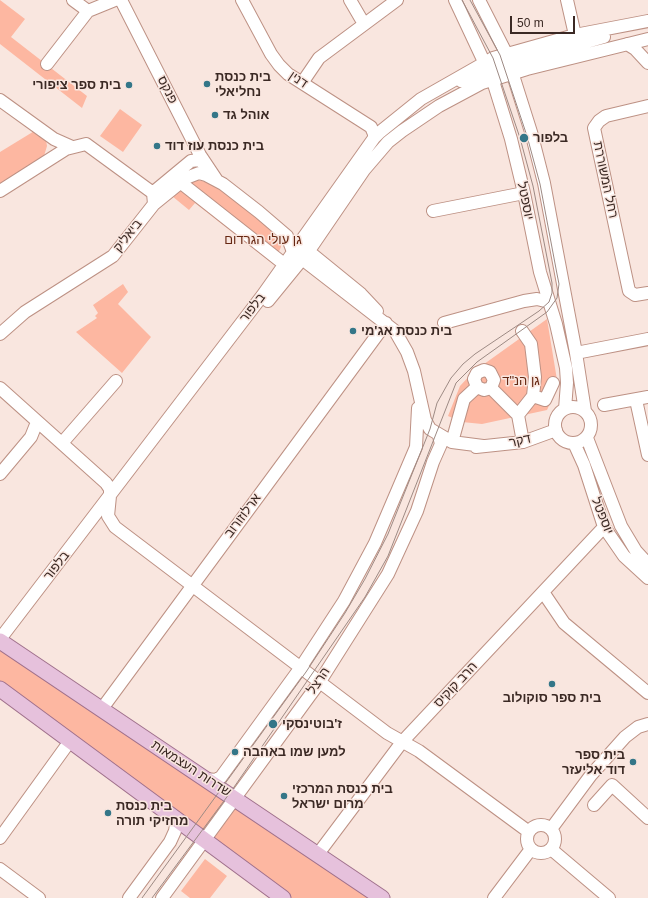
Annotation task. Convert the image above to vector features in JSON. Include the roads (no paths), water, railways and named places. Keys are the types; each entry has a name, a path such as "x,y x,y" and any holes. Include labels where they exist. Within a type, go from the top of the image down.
{"main road":[{"name":"שדרות העצמאות","path":"1,644 235,798 382,898"},
{"path":"0,689 283,898"}],"street":[{"path":"73,0 88,11"},
{"path":"48,64 88,11 115,0"},
{"name":"פנקס","path":"120,0 206,165 216,180"},
{"name":"דנין","path":"242,0 271,54 288,74 371,127 374,138"},
{"path":"350,0 364,24"},
{"path":"302,83 319,58 397,0"},
{"name":"יוספטל","path":"455,0 487,72 524,192 540,272 556,324 566,368 567,382 565,409"},
{"name":"יוספטל","path":"478,0 509,64 531,132 544,183 576,353 585,411"},
{"path":"567,0 575,35"},
{"path":"509,64 648,22"},
{"name":"בלפור","path":"1,644 108,510 236,341 300,252 374,138 420,99 509,64 575,35 648,22"},
{"name":"בלפור","path":"1,644 110,496 262,296 284,264 316,237 364,170 388,142 439,106 482,83 487,72 509,64 527,69 648,39"},
{"path":"627,44 635,48 648,63"},
{"path":"553,51 601,50"},
{"path":"518,89 518,77 527,69"},
{"path":"0,100 54,139 72,147"},
{"name":"רחל המשוררת","path":"648,106 606,116 595,125 594,128 629,291 635,295 648,293"},
{"path":"0,191 72,147 86,144 153,193 154,204"},
{"path":"147,189 159,189 191,161 199,160 206,165"},
{"name":"ביאליק","path":"0,334 25,312 113,256 154,204 180,182 189,176 199,173 216,180"},
{"name":"הרצל","path":"216,180 259,212 291,231 300,252 386,324"},
{"path":"180,182 284,264"},
{"path":"433,212 524,192"},
{"path":"316,237 317,254 322,263"},
{"name":"הרצל","path":"300,252 322,263 361,294 401,340 414,371 425,420 430,429 444,441"},
{"path":"528,300 537,292 540,284 540,272"},
{"path":"444,323 537,298 549,302"},
{"name":"ארלוזורוב","path":"101,710 386,324"},
{"path":"518,415 533,396 535,377 530,344 522,331"},
{"path":"576,353 648,339"},
{"path":"476,387 474,383 475,376 484,370 490,372 493,376 494,380 491,388"},
{"name":"הרצל","path":"206,779 216,780 221,777 301,667 344,601 375,543 416,447 418,415 414,371"},
{"path":"62,443 116,381"},
{"path":"533,396 545,400 553,382"},
{"path":"444,441 464,399 476,387"},
{"path":"476,387 484,390 491,388"},
{"path":"0,388 106,483 110,489 108,510 110,522 115,527 301,667 319,683 387,734 419,751 529,832"},
{"path":"491,388 518,415 523,442"},
{"path":"604,405 642,398 648,455"},
{"path":"573,407 585,411 591,421 591,427 587,438 574,443 561,438 556,430 558,416 565,409 573,407"},
{"name":"הרצל","path":"418,415 426,436 444,441"},
{"path":"0,474 31,438 37,422"},
{"name":"דקר","path":"444,441 468,448 523,442 556,430"},
{"name":"יוספטל","path":"587,438 621,526 636,551 648,564"},
{"name":"הרצל","path":"162,898 319,683 388,574 417,511 433,462 444,441"},
{"name":"דקר","path":"444,441 483,446"},
{"name":"יוספטל","path":"574,443 582,460 604,527 624,556 648,578"},
{"path":"433,462 447,450 468,448"},
{"name":"הרב קוקיס","path":"318,854 402,742 604,527"},
{"path":"543,592 564,623 648,693"},
{"path":"551,829 591,775 625,737 638,727 648,724"},
{"path":"0,838 70,741"},
{"path":"594,805 612,785 648,818"},
{"path":"129,898 170,842 176,831 176,824 171,816"},
{"path":"539,826 551,829 555,837 551,849 547,852 538,853 531,849 527,841 529,832 539,826"},
{"path":"494,898 531,849"},
{"path":"551,849 609,898"},
{"path":"0,869 39,898"}],"tram line":[{"path":"142,898 306,672 345,613 365,579 388,534 430,429 437,403 451,378 463,364 475,354 539,311 549,302 552,293 552,283 533,186 520,138 493,58 462,0"},
{"path":"152,898 232,790 365,597 388,556 456,383 477,362 547,312 557,298 559,284 540,184 527,136 500,55 470,0"}],"place":[{"name":"בית כנסת נחליאלי","path":"207,84"},
{"name":"בית ספר ציפורי","path":"129,85"},
{"name":"אוהל גד","path":"215,115"},
{"name":"בלפור","path":"524,138"},
{"name":"בית כנסת עוז דוד","path":"157,146"},
{"name":"בית כנסת אג'מי","path":"353,331"},
{"name":"בית ספר סוקולוב","path":"552,684"},
{"name":"ז'בוטינסקי","path":"273,724"},
{"name":"למען שמו באהבה","path":"235,752"},
{"name":"בית ספר דוד אליעזר","path":"633,762"},
{"name":"בית כנסת המרכזי מרום ישראל","path":"284,796"},
{"name":"בית כנסת מחזיקי תורה","path":"108,813"}],"park label":[{"name":"גן עולי הגרדום","path":"263,240"},
{"name":"גן הנ\"ד","path":"521,381"}]}
